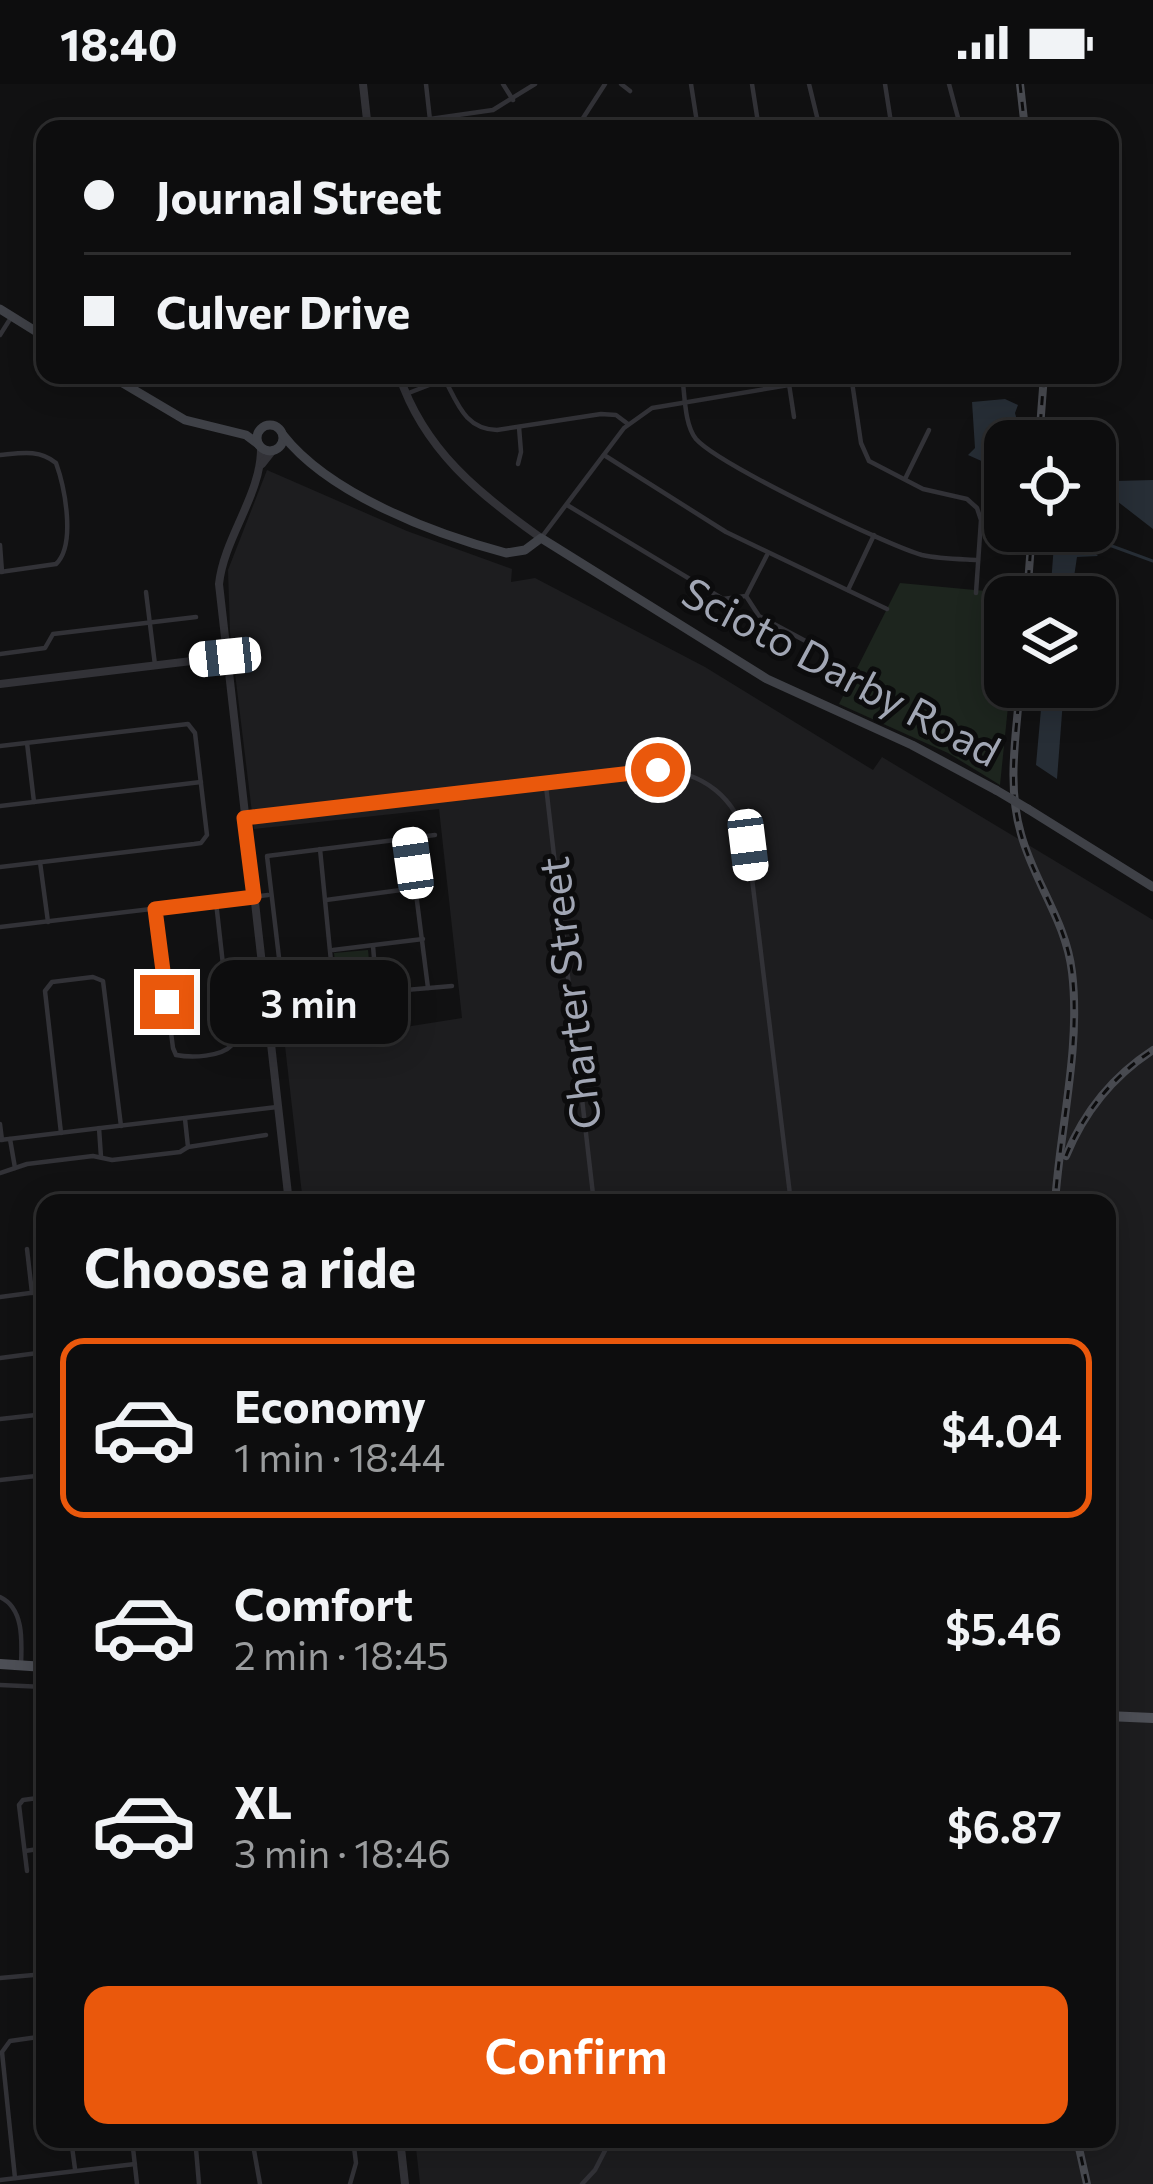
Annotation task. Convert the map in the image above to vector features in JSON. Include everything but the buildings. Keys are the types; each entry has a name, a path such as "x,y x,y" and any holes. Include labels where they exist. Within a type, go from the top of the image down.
{"main road":[{"path":"0,309 36,331"},
{"path":"124,384 185,420 306,456"},
{"path":"235,433 275,426 347,492 485,546 518,552 541,538"},
{"path":"262,428 257,435 267,447"},
{"path":"267,447 283,435"},
{"name":"Scioto Darby Road","path":"541,538 767,680 912,745 996,790 1153,887"},
{"path":"0,1664 36,1666"},
{"path":"1116,1716 1153,1718"}],"street":[{"path":"363,84 367,120"},
{"path":"426,84 430,119 483,113 514,100 535,84"},
{"path":"503,84 514,100"},
{"path":"582,120 605,84"},
{"path":"621,84 629,91"},
{"path":"692,84 697,120"},
{"path":"752,84 758,120"},
{"path":"809,84 818,120"},
{"path":"885,84 891,120"},
{"path":"949,84 959,120"},
{"path":"0,335 11,316"},
{"path":"402,384 426,433 455,470 541,538 628,424 652,408 789,384 794,417"},
{"path":"406,394 430,384"},
{"path":"447,384 470,423 488,430 601,414 616,415 628,424"},
{"path":"683,384 689,424 699,442 874,535 932,557 978,560"},
{"path":"852,384 866,455 875,465 938,495 972,502 981,520 976,593"},
{"path":"518,464 519,427"},
{"path":"905,479 928,430"},
{"path":"267,447 220,573 225,657 288,1194"},
{"path":"0,455 32,452 56,463 67,544 62,559 48,566 1,572 0,544"},
{"path":"604,455 768,553 887,609"},
{"path":"567,505 715,596 730,600 746,596 768,553"},
{"path":"848,590 874,535"},
{"path":"146,592 154,665"},
{"path":"746,596 760,616 826,652"},
{"path":"0,654 45,648 53,634 196,617"},
{"path":"0,684 225,657"},
{"path":"0,746 191,726 205,840 0,867"},
{"path":"27,742 34,802"},
{"path":"244,818 664,770 694,776 722,795 742,823 748,845 790,1194"},
{"path":"0,806 201,782"},
{"name":"Charter Street","path":"545,784 593,1194"},
{"path":"284,1000 267,857 435,835"},
{"path":"410,838 428,989"},
{"path":"320,849 334,994"},
{"path":"40,862 48,922"},
{"path":"326,900 416,888"},
{"path":"0,928 271,895"},
{"path":"155,909 174,1052 182,1057 230,1049 232,1040 216,902"},
{"path":"332,950 423,939"},
{"path":"372,944 377,994"},
{"path":"61,1133 45,991 52,982 93,977 103,981 121,1126"},
{"path":"267,1002 452,986"},
{"path":"4,1140 278,1107"},
{"path":"185,1118 188,1147"},
{"path":"0,1124 15,1168"},
{"path":"98,1129 101,1157"},
{"path":"0,1173 101,1157 166,1154 266,1135"},
{"path":"27,1249 32,1293"},
{"path":"0,1297 36,1292"},
{"path":"0,1358 36,1353"},
{"path":"0,1419 36,1415"},
{"path":"0,1480 36,1476"},
{"path":"0,1597 16,1611 21,1665"},
{"path":"0,1685 36,1687"},
{"path":"27,1871 19,1805 36,1797"},
{"path":"25,1851 36,1849"},
{"path":"0,1978 36,1975"},
{"path":"15,2179 1,2057 5,2044 36,2038"},
{"path":"72,2148 75,2171"},
{"path":"133,2148 137,2184"},
{"path":"199,2184 202,2148"},
{"path":"253,2148 260,2184"},
{"path":"350,2184 356,2170 354,2148"},
{"path":"401,2148 405,2184"},
{"path":"582,2184 596,2170 607,2148"},
{"path":"0,2180 135,2164"}],"shaded area":[{"path":"1005,399 1018,405 1017,420 984,420 984,462 968,455 975,448 972,402"},
{"path":"267,470 407,531 512,569 511,582 535,578 705,667 873,770 882,757 1153,920 1153,2184 420,2184 416,2148 1116,2148 1116,1194 302,1194 285,1046 462,1018 439,809 254,829 230,632 228,570"},
{"path":"1153,480 1153,529 1116,500 1116,481"},
{"path":"1053,552 1098,556 1077,557 1074,576 1052,576"},
{"path":"900,583 984,591 984,708 1008,708 1000,785 948,753 839,704"},
{"path":"1041,708 1062,708 1057,779 1036,765"},
{"path":"368,950 372,989 338,990 334,953"}],"waterway":[{"path":"1116,547 1153,561"}],"railway":[{"path":"1020,84 1024,120"},
{"path":"1041,420 1043,384"},
{"path":"1029,576 1030,552"},
{"path":"1018,708 1014,761 1017,816 1072,972 1072,1058 1056,1194"},
{"path":"1066,1156 1101,1096 1153,1050"},
{"path":"1079,2148 1087,2184"}],"route":[{"path":"167,1002 155,909 254,897 244,818 658,770"}]}
